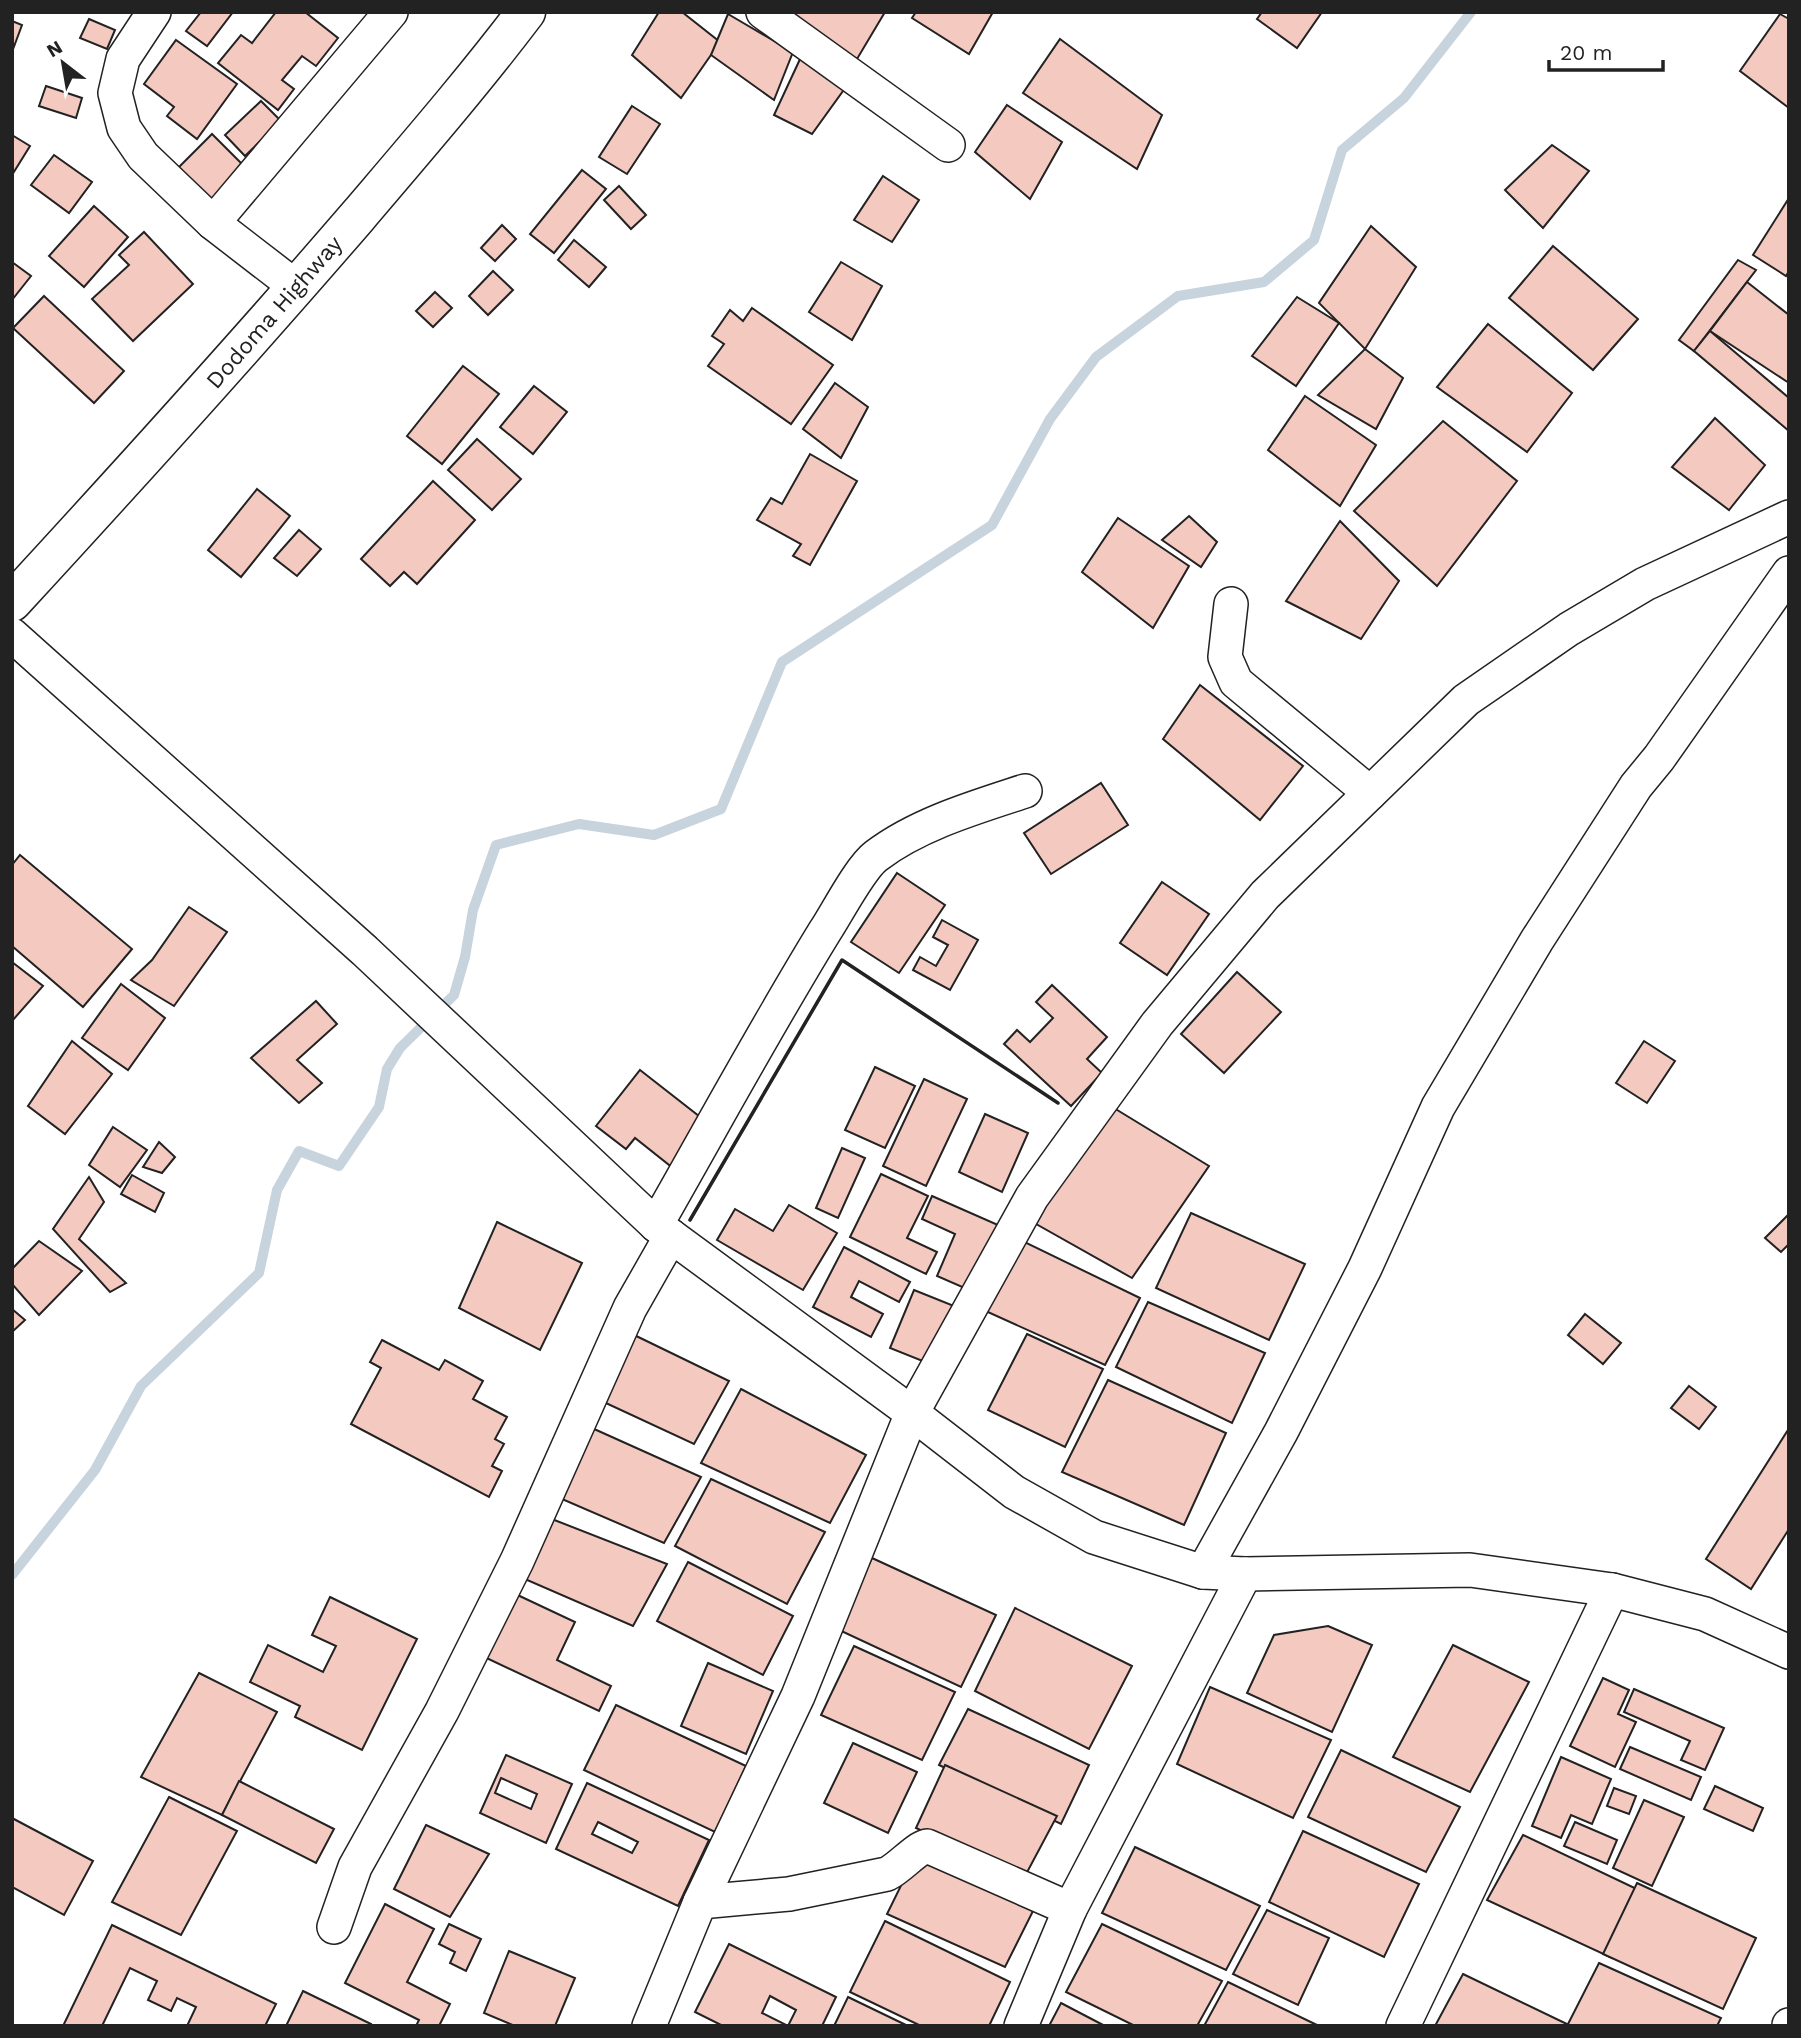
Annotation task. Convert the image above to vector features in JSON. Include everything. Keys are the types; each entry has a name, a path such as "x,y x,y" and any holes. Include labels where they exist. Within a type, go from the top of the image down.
{"highway":[{"name":"Dodoma Highway","path":"12,602 171,430 296,288 478,75 526,12"}],"street":[{"path":"154,12 123,59 115,93 124,128 143,156 213,223 296,288"},
{"path":"213,223 391,12"},
{"path":"763,12 948,145"},
{"path":"649,2026 700,1902 798,1696 912,1413 1031,1197 1157,1024 1265,895 1466,700 1569,629 1645,584 1789,517"},
{"path":"1203,1572 1281,1432 1365,1268 1438,1107 1537,940 1636,786 1789,573"},
{"path":"1231,604 1225,657 1236,682 1370,793"},
{"path":"12,635 365,951 664,1231 912,1413 1014,1492 1094,1537 1203,1572 1245,1574 1470,1570 1612,1590 1705,1614 1789,1652"},
{"path":"334,1927 355,1867 442,1712 517,1561 664,1231 806,962 873,858 905,838 956,814 1025,791"},
{"path":"1021,2026 1070,1909 1245,1574"},
{"path":"1403,2026 1612,1590"},
{"path":"700,1902 789,1894 869,1879 900,1867 917,1850 927,1846 1070,1909"}],"building":[{"path":"201,12 233,12 207,46 186,31"},
{"path":"276,12 305,12 338,38 316,66 302,56 282,80 294,89 278,110 218,63 241,35 252,43"},
{"path":"659,12 682,12 720,42 681,98 632,55"},
{"path":"777,12 885,12 857,59"},
{"path":"916,12 993,12 969,54 912,18"},
{"path":"1262,12 1322,12 1297,48 1257,19"},
{"path":"728,14 793,52 774,100 711,55"},
{"path":"1780,14 1789,19 1789,108 1740,71"},
{"path":"89,19 115,30 107,49 80,38"},
{"path":"12,21 22,25 12,52"},
{"path":"1060,39 1162,115 1137,169 1023,93"},
{"path":"176,40 237,84 197,139 167,116 174,107 144,84"},
{"path":"801,57 848,84 812,134 774,115"},
{"path":"46,86 82,98 76,118 39,106"},
{"path":"261,101 281,121 245,156 225,135"},
{"path":"1007,105 1062,142 1030,199 975,152"},
{"path":"632,106 660,124 627,174 599,157"},
{"path":"212,134 252,174 217,209 177,169"},
{"path":"12,135 30,146 12,175"},
{"path":"1552,145 1589,171 1543,228 1505,190"},
{"path":"54,155 92,182 69,213 31,185"},
{"path":"582,170 606,189 554,253 530,234"},
{"path":"883,176 919,200 892,242 854,220"},
{"path":"619,186 646,215 631,229 604,200"},
{"path":"1789,198 1789,271 1786,276 1753,255"},
{"path":"94,206 128,237 84,287 49,256"},
{"path":"502,225 516,239 495,261 481,248"},
{"path":"1371,226 1416,267 1365,349 1319,303"},
{"path":"144,232 193,284 133,341 92,299 129,265 119,255"},
{"path":"574,240 606,267 589,287 558,260"},
{"path":"1553,246 1638,319 1593,370 1509,298"},
{"path":"1738,260 1756,270 1694,351 1679,340"},
{"path":"12,262 31,276 12,300"},
{"path":"841,262 882,286 852,340 809,312"},
{"path":"493,271 513,290 488,315 469,296"},
{"path":"1747,282 1789,315 1789,383 1710,331"},
{"path":"435,292 452,308 433,327 416,311"},
{"path":"44,296 124,371 94,403 13,328"},
{"path":"1297,297 1339,323 1296,386 1252,356"},
{"path":"752,308 833,365 791,424 708,366 724,344 712,336 730,310 743,321"},
{"path":"1488,324 1572,393 1527,452 1437,387"},
{"path":"1710,331 1789,398 1789,431 1694,351"},
{"path":"1365,349 1403,378 1376,429 1318,395"},
{"path":"463,366 499,394 442,464 407,436"},
{"path":"835,383 868,407 841,458 803,429"},
{"path":"534,386 567,412 533,454 500,427"},
{"path":"1305,396 1376,445 1340,506 1268,450"},
{"path":"1715,418 1765,465 1729,510 1672,467"},
{"path":"1443,421 1517,481 1437,586 1354,511"},
{"path":"477,439 521,479 492,510 448,470"},
{"path":"810,454 857,481 810,565 793,556 801,544 757,520 771,498 782,504"},
{"path":"433,481 475,520 417,584 404,572 390,586 361,559"},
{"path":"257,489 290,516 241,577 208,550"},
{"path":"1189,516 1217,542 1201,567 1162,540"},
{"path":"1118,518 1189,566 1153,628 1082,572"},
{"path":"1340,521 1399,581 1361,639 1286,601"},
{"path":"299,530 321,549 297,576 274,558"},
{"path":"1200,685 1303,766 1260,820 1163,739"},
{"path":"1101,783 1128,825 1051,874 1024,833"},
{"path":"20,855 132,949 83,1007 12,946 12,865"},
{"path":"897,873 945,905 899,973 851,942"},
{"path":"1162,882 1209,914 1167,975 1120,943"},
{"path":"189,907 227,932 174,1006 131,980 152,960"},
{"path":"942,920 978,940 950,990 913,970 920,957 936,966 948,945 933,937"},
{"path":"12,962 43,986 12,1021"},
{"path":"1237,972 1281,1012 1224,1073 1181,1034"},
{"path":"121,984 165,1018 128,1070 82,1038"},
{"path":"1052,985 1107,1037 1087,1059 1102,1073 1071,1106 1004,1044 1017,1030 1030,1042 1053,1018 1036,1002"},
{"path":"316,1001 337,1024 297,1060 322,1083 299,1103 251,1058"},
{"path":"72,1041 112,1074 65,1134 28,1106"},
{"path":"1644,1041 1675,1061 1647,1103 1616,1083"},
{"path":"875,1067 915,1086 885,1148 845,1130"},
{"path":"640,1070 718,1131 683,1176 635,1138 626,1149 596,1126"},
{"path":"924,1079 967,1099 926,1186 883,1166"},
{"path":"1109,1105 1209,1166 1132,1278 1029,1220"},
{"path":"985,1114 1028,1133 1002,1192 959,1172"},
{"path":"113,1127 147,1150 120,1187 89,1165"},
{"path":"159,1142 175,1157 162,1173 143,1167"},
{"path":"842,1148 865,1158 838,1218 816,1208"},
{"path":"881,1174 928,1196 907,1238 937,1252 926,1274 850,1237"},
{"path":"132,1175 164,1193 155,1212 121,1194"},
{"path":"89,1177 104,1202 79,1239 126,1283 110,1292 53,1229"},
{"path":"932,1196 998,1225 969,1290 937,1276 955,1234 922,1219"},
{"path":"789,1205 837,1233 803,1290 717,1240 735,1209 773,1231"},
{"path":"1191,1213 1305,1264 1269,1340 1156,1288"},
{"path":"1789,1214 1789,1244 1781,1252 1765,1238"},
{"path":"497,1222 582,1263 540,1350 459,1308"},
{"path":"1016,1238 1140,1298 1105,1365 979,1308"},
{"path":"39,1241 82,1271 39,1315 12,1284 12,1269"},
{"path":"844,1247 910,1282 899,1302 859,1281 851,1297 883,1314 871,1337 813,1307"},
{"path":"914,1290 954,1306 930,1364 890,1348"},
{"path":"1148,1302 1265,1353 1232,1423 1116,1367"},
{"path":"12,1309 25,1320 12,1332"},
{"path":"1585,1314 1621,1343 1603,1364 1568,1335"},
{"path":"628,1332 729,1381 694,1444 595,1398"},
{"path":"1027,1334 1103,1369 1065,1447 988,1410"},
{"path":"382,1340 439,1370 445,1360 483,1381 473,1399 507,1417 495,1439 504,1444 492,1466 502,1471 489,1497 351,1424 381,1368 370,1362"},
{"path":"1108,1380 1226,1433 1184,1525 1062,1472"},
{"path":"1689,1386 1716,1407 1699,1429 1671,1408"},
{"path":"741,1389 866,1455 830,1523 701,1463"},
{"path":"583,1424 701,1477 664,1543 548,1493"},
{"path":"1788,1430 1789,1529 1751,1589 1706,1559"},
{"path":"711,1479 825,1532 787,1604 675,1546"},
{"path":"539,1514 667,1564 633,1626 511,1573"},
{"path":"872,1558 996,1615 961,1687 837,1629"},
{"path":"688,1562 793,1616 763,1675 657,1621"},
{"path":"509,1591 575,1622 557,1660 611,1686 599,1711 478,1654"},
{"path":"330,1597 417,1639 362,1750 295,1717 300,1706 250,1682 268,1645 323,1672 336,1646 312,1635"},
{"path":"1015,1608 1132,1666 1089,1749 975,1691"},
{"path":"1328,1626 1372,1645 1332,1732 1247,1693 1274,1635"},
{"path":"1453,1645 1529,1682 1470,1792 1393,1757"},
{"path":"854,1646 955,1692 922,1760 821,1715"},
{"path":"708,1663 773,1691 746,1754 681,1726"},
{"path":"199,1673 277,1712 222,1815 141,1777"},
{"path":"1603,1678 1629,1690 1618,1714 1636,1722 1615,1767 1570,1746"},
{"path":"1210,1687 1331,1740 1293,1818 1177,1764"},
{"path":"1634,1689 1724,1728 1705,1770 1681,1760 1690,1741 1624,1712"},
{"path":"616,1705 746,1766 715,1832 584,1770"},
{"path":"968,1709 1089,1765 1061,1824 939,1765"},
{"path":"853,1743 917,1772 888,1833 824,1803"},
{"path":"1630,1747 1701,1777 1691,1800 1620,1769"},
{"path":"1341,1750 1460,1807 1426,1872 1308,1817"},
{"path":"506,1755 572,1784 546,1843 480,1813","holes":["501,1778 537,1794 531,1809 495,1793"]},
{"path":"1561,1757 1611,1779 1592,1824 1571,1815 1561,1838 1532,1826"},
{"path":"945,1765 1057,1816 1024,1878 916,1828"},
{"path":"239,1781 334,1829 316,1863 222,1815"},
{"path":"587,1783 709,1840 678,1906 556,1849","holes":["598,1822 638,1842 632,1853 592,1834"]},
{"path":"1715,1786 1763,1808 1753,1831 1704,1809"},
{"path":"1614,1788 1636,1796 1629,1814 1607,1806"},
{"path":"169,1797 237,1831 181,1935 112,1902"},
{"path":"1644,1800 1684,1817 1652,1886 1613,1868"},
{"path":"12,1818 93,1861 64,1915 12,1887"},
{"path":"1575,1822 1617,1840 1607,1864 1564,1846"},
{"path":"426,1825 489,1854 450,1917 394,1889"},
{"path":"1303,1831 1419,1884 1384,1957 1269,1902"},
{"path":"1523,1835 1643,1892 1612,1958 1487,1900"},
{"path":"1135,1847 1260,1906 1226,1970 1102,1913"},
{"path":"919,1849 1037,1903 1005,1967 887,1914"},
{"path":"1637,1883 1756,1938 1723,2009 1603,1954"},
{"path":"385,1904 434,1929 407,1982 450,2004 439,2026 416,2026 419,2020 345,1983"},
{"path":"1267,1910 1329,1938 1298,2005 1233,1974"},
{"path":"885,1921 1010,1982 989,2026 921,2026 850,1992"},
{"path":"449,1924 481,1939 466,1971 450,1963 455,1952 439,1944"},
{"path":"1102,1924 1222,1981 1197,2026 1135,2026 1066,1992"},
{"path":"112,1925 276,2004 265,2026 187,2026 196,2007 177,1998 171,2011 148,2000 157,1981 130,1968 102,2026 63,2026"},
{"path":"729,1944 836,1997 822,2026 788,2026 723,2026 695,2012","holes":["770,1996 796,2010 788,2026 762,2013"]},
{"path":"509,1951 575,1978 555,2026 515,2026 484,2013"},
{"path":"1599,1963 1721,2018 1717,2026 1567,2026"},
{"path":"1463,1974 1571,2026 1435,2026"},
{"path":"1228,1982 1319,2026 1204,2026"},
{"path":"303,1991 371,2024 370,2026 286,2026"},
{"path":"848,1997 908,2026 834,2026"},
{"path":"1061,2003 1105,2026 1049,2026"}],"waterway":[{"path":"12,1575 95,1470 141,1386 259,1273 277,1190 299,1151 339,1166 379,1107 387,1069 400,1048 454,995 465,957 473,910 496,845 579,824 654,835 721,809 782,662 992,525 1050,419 1096,357 1178,296 1264,282 1314,240 1342,150 1404,98 1471,12"}],"wall":[{"path":"690,1220 842,960 1058,1103"}]}
